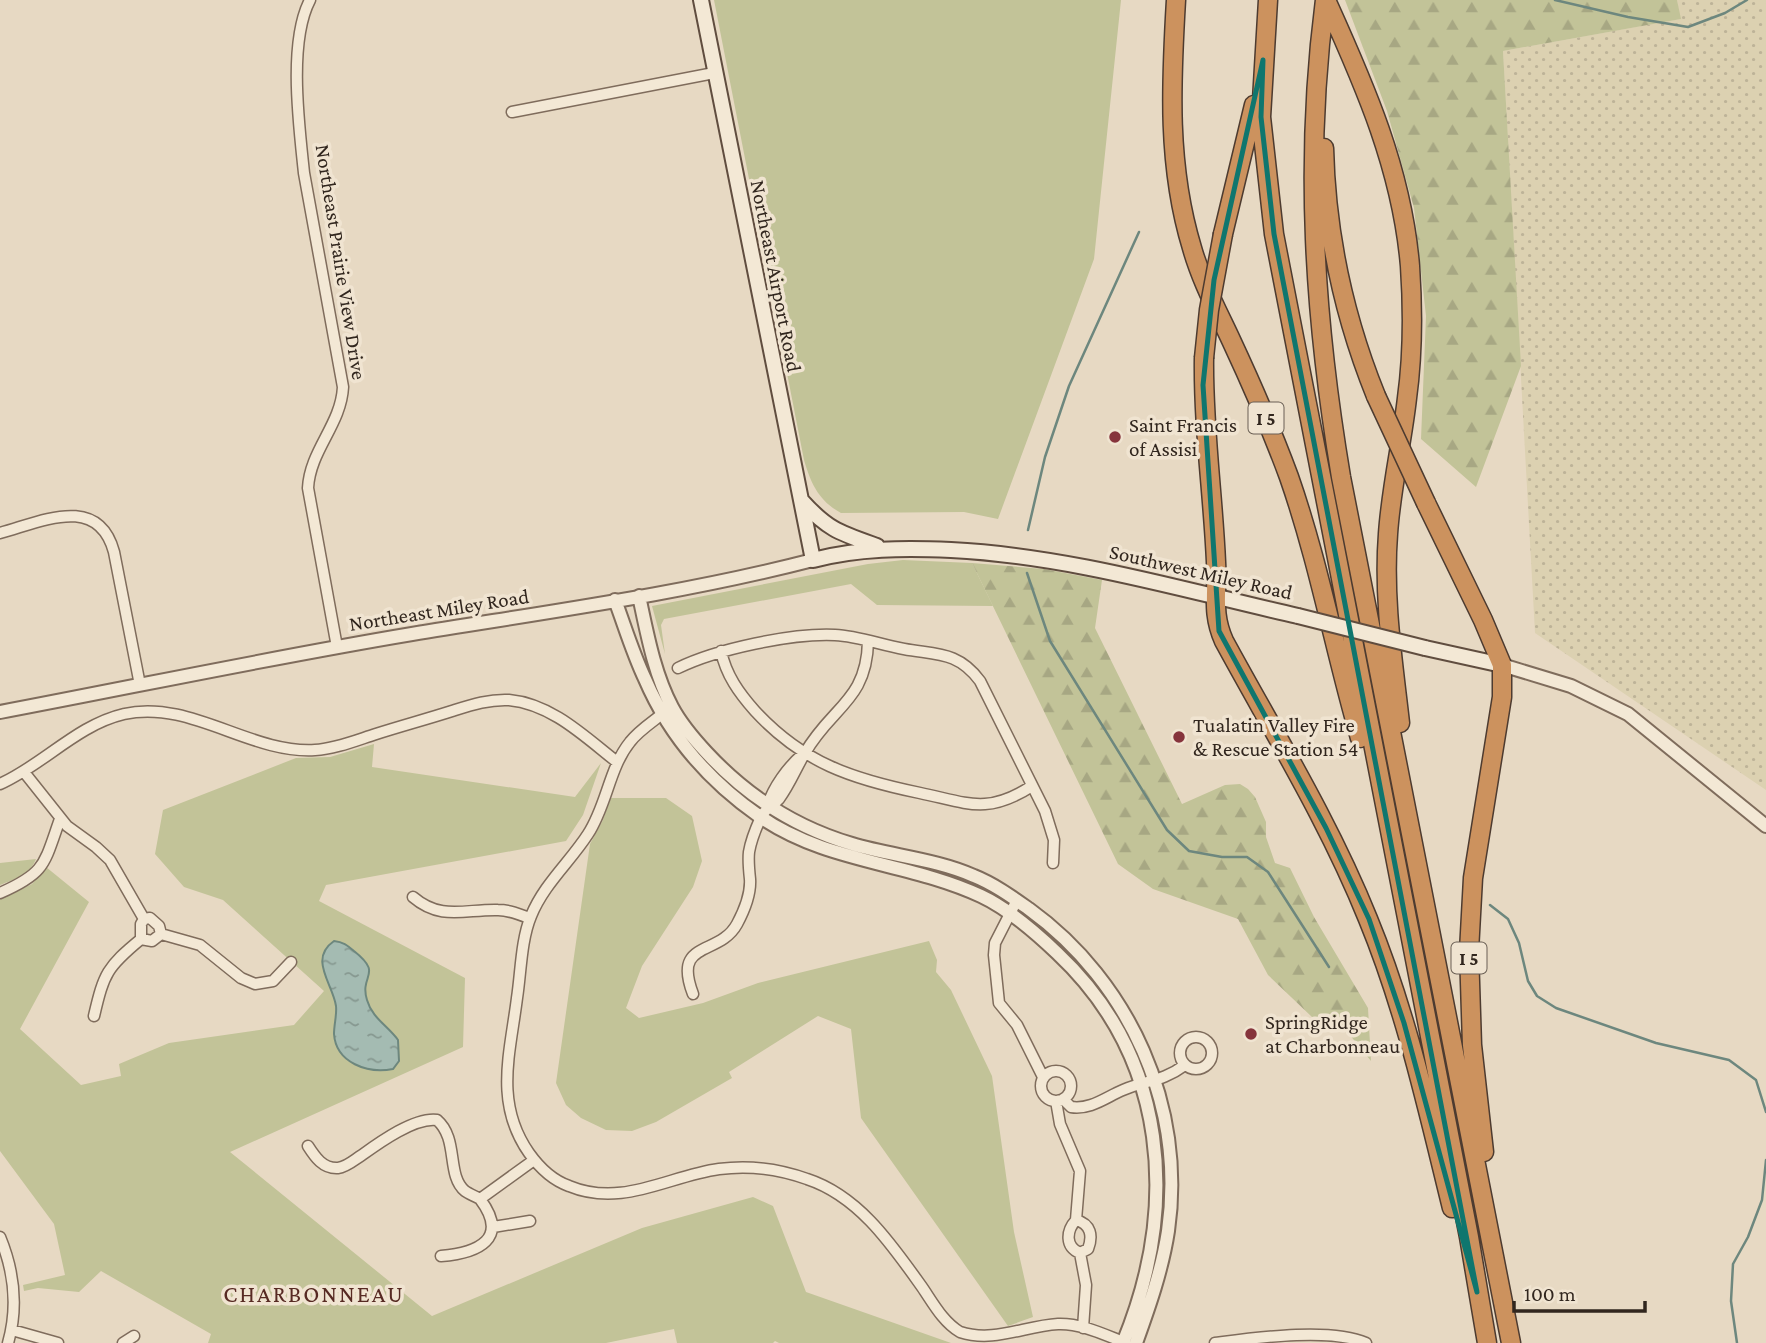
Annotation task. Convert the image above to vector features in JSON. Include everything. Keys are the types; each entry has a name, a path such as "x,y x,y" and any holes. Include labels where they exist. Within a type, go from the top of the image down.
{"highway":[{"name":"I 5","path":"1176,0 1172,132 1179,194 1187,232 1198,268 1270,430 1300,512 1359,735 1390,836"},
{"name":"I 5","path":"1268,0 1261,117 1274,234 1487,1343"},
{"name":"I 5","path":"1326,0 1314,105 1313,226 1318,317 1325,370 1341,477 1511,1343"},
{"name":"I 5","path":"1326,0 1366,90 1392,164 1410,265 1411,366 1389,522 1387,555 1389,628 1401,732 1404,800"},
{"name":"I 5","path":"1263,60 1223,234 1209,310 1204,358 1205,425 1217,564 1214,597 1216,618 1224,641 1326,828 1354,885 1383,956 1421,1085 1459,1238 1477,1292"},
{"name":"I 5","path":"1318,74 1324,107 1326,191 1336,265 1357,346 1376,396 1502,665 1502,697 1474,878 1469,951 1472,1045 1493,1253"}],"main road":[{"name":"Northeast Airport Road","path":"701,0 813,560"},
{"path":"800,498 830,528 841,535 885,549"},
{"name":"Southwest Miley Road","path":"885,549 958,550 1028,556 1093,568 1502,665"},
{"name":"Northeast Miley Road","path":"813,560 885,549"}],"street":[{"name":"Northeast Prairie View Drive","path":"310,0 302,19 298,43 301,139 304,173 343,387 340,408 312,463 308,488 337,648"},
{"path":"512,112 714,73"},
{"path":"0,533 74,515 92,520 107,532 114,552 140,685"},
{"name":"Northeast Miley Road","path":"0,712 337,648 517,619 743,577 813,560"},
{"path":"639,596 667,710"},
{"path":"615,600 644,678 667,710 685,748 703,768 802,840 832,852 953,884 984,897 1009,914 1041,937 1072,967 1097,998 1149,1083"},
{"path":"678,668 699,657 721,651 814,635 836,635 909,650 940,653 954,658 968,667 980,681 1032,786 1052,830 1054,863"},
{"path":"693,994 686,970 690,960 702,949 727,938 735,928 746,904 750,881 749,853 770,797 792,763 804,754 825,723 848,700 862,679 868,660 868,641"},
{"path":"721,651 729,676 763,719 804,754 855,778 977,804 1006,802 1032,786"},
{"path":"1502,665 1571,686 1628,714 1766,826"},
{"path":"0,784 24,772 89,728 138,712 175,714 281,747 312,750 356,740 478,703 508,700 538,707 552,714 617,762"},
{"path":"667,710 634,737 617,762 597,819 578,848 551,880 530,918 507,1094 513,1125 534,1160 555,1179 570,1187 601,1194 632,1193 703,1172 733,1167 763,1169 808,1179 843,1198 870,1221 940,1313 961,1332 977,1338 993,1339 1058,1324 1083,1328 1127,1343 1148,1271 1156,1213 1156,1151 1149,1083 1129,1021 1103,980 1059,932 1017,900 974,876 933,862 825,836 764,812"},
{"path":"24,772 60,819 110,860 144,919 155,921 161,934"},
{"path":"0,893 35,874 45,860 60,819"},
{"path":"413,897 420,904 451,913 496,909 530,918"},
{"path":"1017,900 995,943 999,1003 1017,1025 1043,1077 1041,1089 1045,1096 1060,1100 1071,1108 1086,1107 1126,1088 1149,1083 1185,1065"},
{"path":"94,1016 101,983 109,967 141,939 141,924 144,919"},
{"path":"141,939 152,941 161,934"},
{"path":"161,934 200,944 241,978 255,984 273,981 291,962"},
{"path":"1043,1077 1057,1070 1069,1077 1071,1089 1060,1100 1060,1124 1080,1171 1076,1220 1068,1234 1069,1244 1073,1250 1080,1253 1088,1249 1091,1239 1089,1229 1083,1222 1076,1220"},
{"path":"308,1146 320,1162 328,1167 344,1167 402,1130 422,1121 437,1120 443,1125 451,1143 459,1182 465,1191 480,1199 492,1217 493,1227 490,1237 478,1248 464,1254 441,1256"},
{"path":"480,1199 534,1160"},
{"path":"493,1227 530,1221"},
{"path":"0,1237 14,1289 12,1330 8,1343"},
{"path":"1080,1253 1086,1285 1083,1328"},
{"path":"12,1330 58,1343"},
{"path":"123,1343 134,1336"},
{"path":"1215,1343 1310,1336 1348,1338 1366,1343"}],"highlighted area":[{"path":"1263,60 1261,117 1274,234 1477,1292 1404,1023 1369,919 1326,828 1219,631 1203,385 1214,280"}],"shaded area":[{"path":"1677,0 1766,0 1766,790 1535,633 1503,51 1680,19"}],"green space":[{"path":"714,0 1121,0 1094,259 998,519 964,512 841,513 821,497 813,484 804,460"},
{"path":"1345,0 1677,0 1681,19 1503,51 1521,366 1476,487 1421,439 1426,316 1414,208 1387,111"},
{"path":"903,560 972,563 993,606 877,605 851,584 664,619 661,625 665,654 652,606 868,564"},
{"path":"972,563 1044,569 1102,580 1095,628 1182,804 1225,785 1240,784 1255,797 1266,822 1266,837 1275,863 1290,868 1314,917 1368,1008 1371,1061 1349,1034 1312,1017 1268,975 1238,919 1153,889 1118,864"},
{"path":"374,744 372,767 575,797 601,763 583,815 566,841 326,885 319,901 465,978 463,1047 230,1152 432,1316 642,1228 753,1197 773,1206 806,1292 951,1343 677,1343 674,1329 606,1343 208,1343 211,1334 101,1271 79,1292 38,1288 24,1291 23,1285 65,1275 54,1224 0,1151 0,899 32,884 46,867 89,902 20,1029 81,1085 121,1076 119,1064 169,1043 294,1025 324,991 223,900 184,887 155,854 163,810 296,758 330,757"},
{"path":"611,798 666,798 692,816 702,861 693,887 642,966 626,1008 639,1018 703,1003 758,983 929,941 937,960 936,972 951,990 992,1076 1014,1232 1033,1317 1008,1326 861,1118 851,1029 818,1016 729,1072 732,1078 656,1122 632,1131 606,1130 581,1118 566,1105 556,1083 590,844"},
{"path":"36,859 26,873 0,885 0,863"}],"water":[{"path":"334,941 349,947 368,965 369,975 365,991 369,1006 398,1040 399,1061 393,1069 364,1068 347,1059 336,1044 336,1006 322,964 326,948"}],"waterway":[{"path":"1555,0 1628,17 1688,27 1725,13 1747,0"},
{"path":"1028,530 1045,457 1069,386 1139,232"},
{"path":"1027,573 1050,641 1167,830 1189,851 1222,857 1247,857 1268,872 1329,967"},
{"path":"1490,905 1508,919 1519,943 1528,981 1537,996 1556,1008 1656,1043 1729,1060 1756,1080 1766,1112"},
{"path":"1737,1343 1731,1301 1733,1264 1748,1237 1762,1200 1766,1160"}],"place":[{"name":"Saint Francis of Assisi","path":"1115,437"},
{"name":"Tualatin Valley Fire & Rescue Station 54","path":"1179,737"},
{"name":"SpringRidge at Charbonneau","path":"1251,1034"}],"district":[{"name":"CHARBONNEAU","path":"314,1293"}]}
